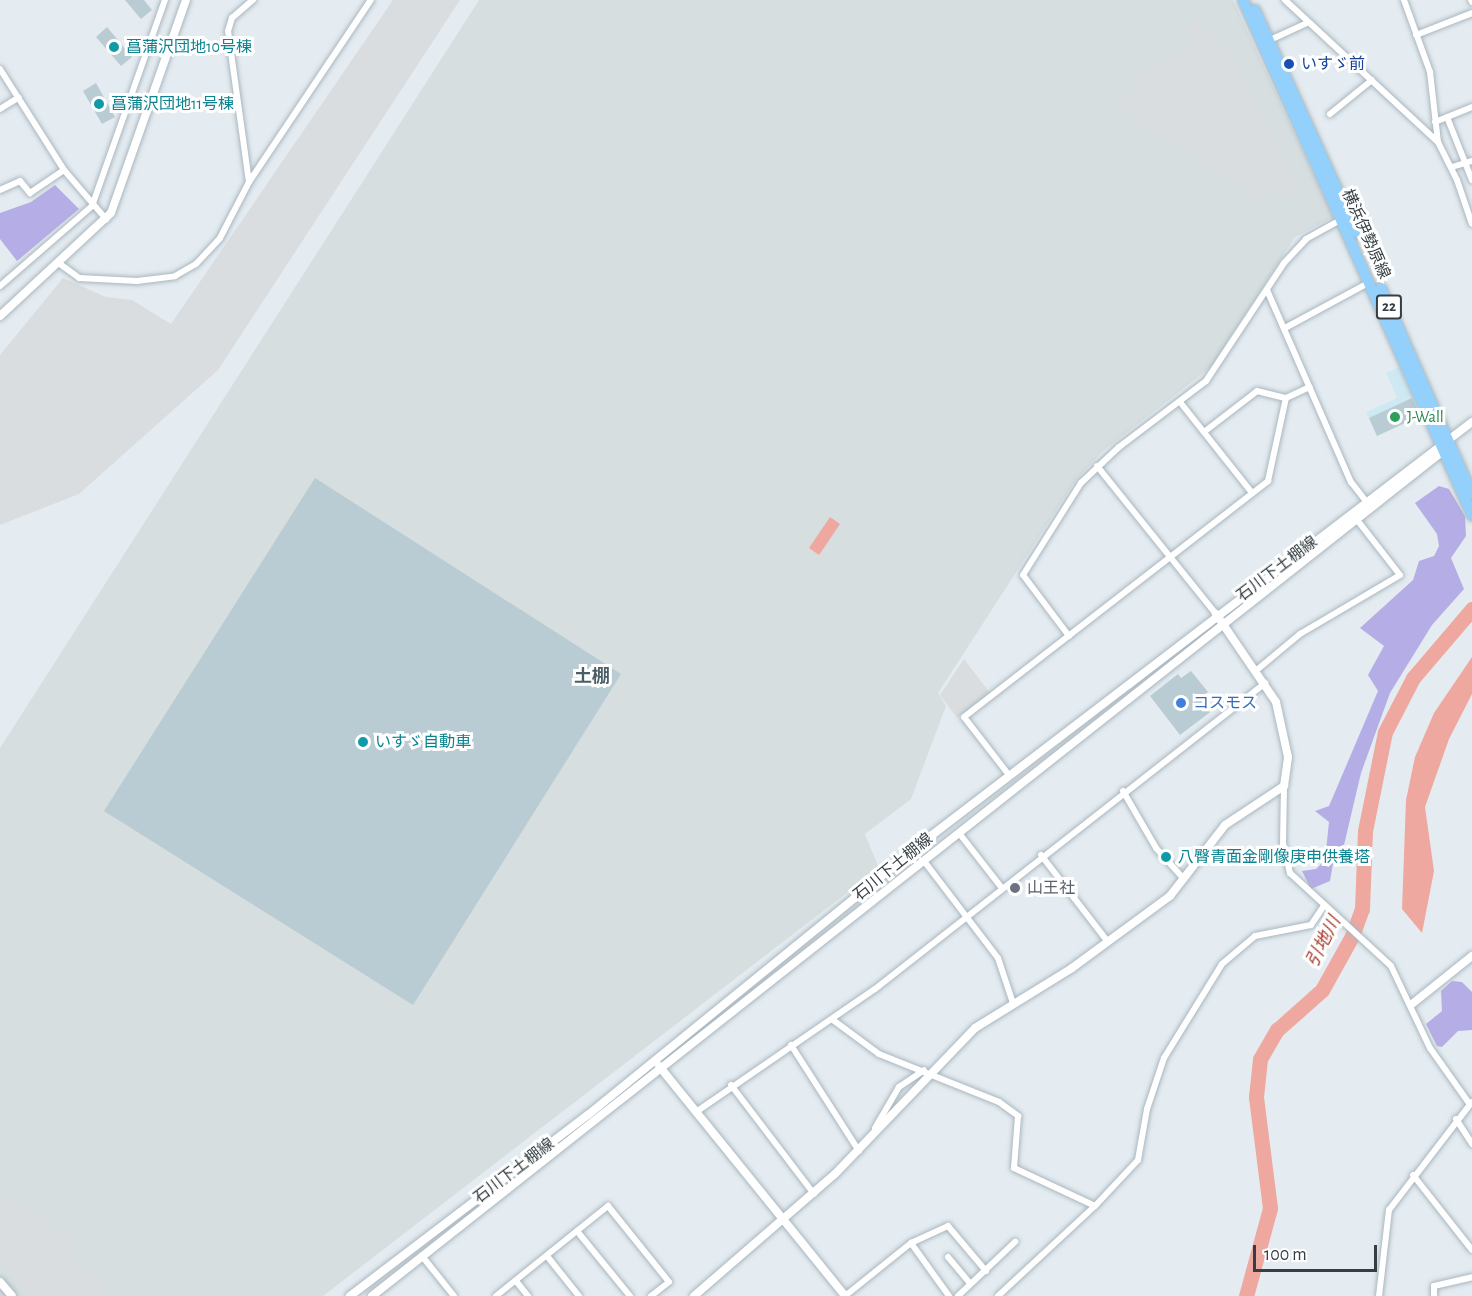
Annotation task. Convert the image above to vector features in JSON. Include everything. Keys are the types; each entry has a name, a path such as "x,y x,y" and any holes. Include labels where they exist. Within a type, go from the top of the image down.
{"main road":[{"name":"横浜伊勢原線","path":"1243,0 1445,444 1472,494"},
{"name":"横浜伊勢原線","path":"1250,0 1270,40 1445,444 1472,515"}],"street":[{"path":"0,286 92,206 165,0"},
{"path":"0,316 60,264 106,219 120,193 186,0"},
{"path":"249,182 228,31 232,18 253,0"},
{"path":"60,264 72,276 87,279 158,280 180,273 220,238 249,182 371,0"},
{"path":"1285,0 1307,23 1438,142 1452,167 1472,224"},
{"path":"1404,0 1430,72 1438,142"},
{"path":"1416,35 1472,13"},
{"path":"1270,40 1307,23"},
{"path":"0,69 20,97 64,170 92,206 106,219"},
{"path":"1330,114 1372,80"},
{"path":"0,109 20,97"},
{"path":"1435,122 1472,107"},
{"path":"1447,117 1469,162 1472,180"},
{"path":"1452,167 1469,162"},
{"path":"0,190 20,182 30,193 64,170"},
{"path":"1069,636 1023,574 1097,466 1180,402 1221,362 1267,290 1300,244 1343,219"},
{"path":"1284,328 1371,282"},
{"path":"1267,290 1351,482 1366,501"},
{"path":"1204,432 1257,391 1286,398 1310,387"},
{"path":"1009,775 964,717 1268,481 1286,398"},
{"path":"1180,402 1252,493"},
{"path":"1445,444 1472,422"},
{"name":"石川下土棚線","path":"350,1296 655,1061 915,848 1216,614 1445,444"},
{"name":"石川下土棚線","path":"372,1296 1358,521 1445,444"},
{"path":"1097,466 1226,625 1266,681 1285,734 1288,767 1284,786 1285,862 1298,883 1323,907 1363,937 1391,966 1412,1004 1430,1048 1470,1102 1413,1175 1384,1223 1379,1296"},
{"path":"1257,669 1300,634 1400,575 1358,521"},
{"path":"696,1112 731,1085 833,1020 1266,681"},
{"path":"694,1296 814,1194 866,1144 927,1071 975,1028 1108,942 1170,896 1225,825 1284,786"},
{"path":"1123,791 1156,848 1184,879"},
{"path":"959,833 1001,887"},
{"path":"915,848 998,957 1013,1003"},
{"path":"1041,855 1108,942"},
{"path":"998,1296 1095,1206 1138,1160 1147,1109 1164,1058 1221,964 1255,936 1311,925 1323,907"},
{"path":"1412,1004 1472,956"},
{"path":"833,1020 879,1054 974,1088 1018,1116 1014,1168 1095,1206"},
{"path":"791,1045 859,1151"},
{"path":"655,1061 845,1296 911,1243 948,1226 986,1271"},
{"path":"866,1144 899,1087 927,1071"},
{"path":"731,1085 814,1194"},
{"path":"1456,1119 1472,1144"},
{"path":"1413,1175 1472,1250"},
{"path":"496,1296 608,1206 669,1282 651,1296"},
{"path":"578,1231 630,1296"},
{"path":"958,1296 1015,1242"},
{"path":"911,1243 949,1296"},
{"path":"423,1256 454,1296"},
{"path":"547,1256 579,1296"},
{"path":"948,1257 972,1284"},
{"path":"1434,1296 1434,1286 1472,1277"},
{"path":"516,1281 528,1296"},
{"path":"0,1282 12,1296"}],"shaded area":[{"path":"393,0 460,0 218,370 79,494 0,525 0,355 63,278 106,297 132,300 171,324"},
{"path":"479,0 1233,0 1333,217 1295,237 1211,367 1103,451 1075,481 938,693 946,706 911,799 865,834 879,868 323,1296 0,1296 0,748"},
{"path":"1197,19 1235,61 1297,188 1295,194 1285,196 1271,187 1262,201 1118,108 1144,74 1199,44 1186,25"},
{"path":"55,185 79,209 17,261 0,239 0,213 31,202"},
{"path":"1399,367 1422,416 1377,436 1366,412 1397,398 1386,373"},
{"path":"1439,486 1449,489 1465,516 1466,536 1451,558 1464,589 1432,625 1390,693 1361,773 1344,845 1335,852 1330,881 1311,889 1302,871 1316,869 1325,860 1329,822 1315,811 1329,806 1378,691 1368,675 1384,646 1360,628 1413,580 1419,561 1434,556 1439,546 1437,534 1415,503"},
{"path":"830,517 840,524 819,555 809,548"},
{"path":"1472,657 1472,694 1449,739 1425,807 1434,871 1422,933 1402,909 1406,800 1415,757 1434,713"},
{"path":"964,659 990,693 957,718 940,695"},
{"path":"1452,981 1462,982 1472,992 1472,1030 1458,1031 1442,1047 1437,1046 1426,1024 1442,1011 1441,991"},
{"path":"0,1191 72,1240 66,1254 105,1285 99,1296 31,1296 0,1258"}],"building":[{"path":"125,0 144,0 152,10 141,19"},
{"name":"菖蒲沢団地10号棟","path":"107,27 132,57 121,66 96,37"},
{"name":"菖蒲沢団地11号棟","path":"96,83 115,117 102,124 83,91"},
{"name":"J-Wall","path":"1412,398 1420,416 1377,436 1369,418"},
{"name":"いすゞ自動車","path":"315,478 621,674 413,1005 104,811"},
{"name":"コスモス","path":"1191,671 1208,692 1202,696 1213,710 1180,735 1150,696 1178,674 1181,678"}],"waterway":[{"name":"引地川","path":"1246,1296 1270,1208 1256,1097 1260,1059 1277,1030 1322,990 1352,936 1362,909 1365,831 1385,732 1413,678 1472,609"}],"place":[{"name":"菖蒲沢団地10号棟","path":"114,47"},
{"name":"いすゞ前","path":"1289,64"},
{"name":"菖蒲沢団地11号棟","path":"99,104"},
{"name":"J-Wall","path":"1395,417"},
{"name":"コスモス","path":"1181,703"},
{"name":"いすゞ自動車","path":"363,742"},
{"name":"八臀青面金剛像庚申供養塔","path":"1166,857"},
{"name":"山王社","path":"1015,888"}],"district":[{"name":"土棚","path":"592,677"}]}
